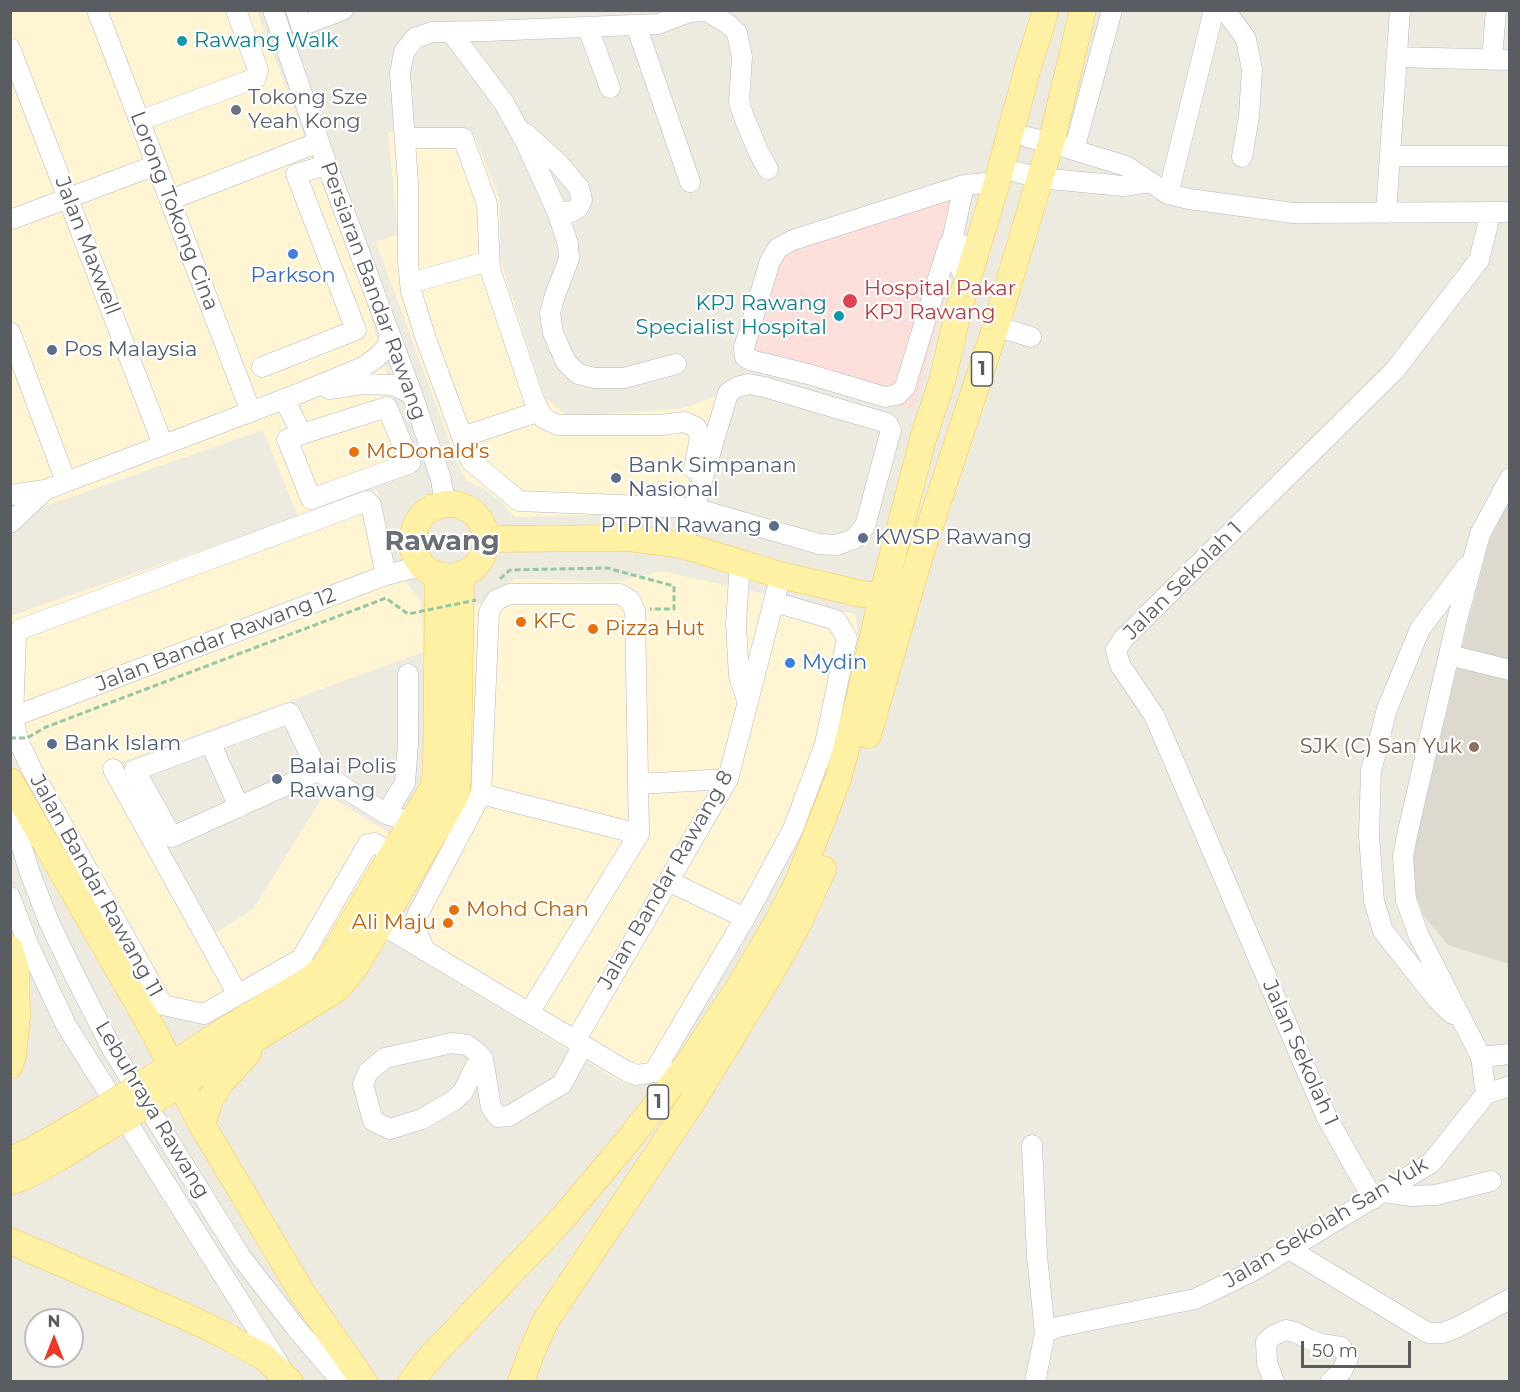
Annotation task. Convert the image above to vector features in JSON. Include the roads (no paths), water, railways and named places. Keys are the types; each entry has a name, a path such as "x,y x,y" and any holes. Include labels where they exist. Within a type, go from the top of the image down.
{"main road":[{"path":"1046,10 1034,106 1051,143"},
{"name":"1","path":"521,1382 546,1320 690,1105 768,978 797,926 823,870 857,771 919,559 996,326 1018,178 1029,64 1046,10"},
{"name":"1","path":"411,1382 427,1361 563,1218 688,1064 738,989 798,882 838,779 859,700 882,596 923,439 943,378 959,308 1018,178 1051,143 1083,10"},
{"path":"445,504 455,504 474,513 481,522 486,539 481,559 449,571 416,557 412,547 418,520 434,507 445,504"},
{"path":"486,539 629,538 681,545 819,585 882,596 896,593 919,559"},
{"path":"10,1182 57,1159 110,1116 168,1079 276,1025 332,992 357,964 370,917 393,853 433,788 436,774 449,571"},
{"path":"168,1079 224,1031 309,980 324,967 335,952 415,866 454,800 457,791 449,571"},
{"path":"819,585 853,599 862,611 865,621 862,645 836,755 829,802"},
{"path":"10,781 152,1028 168,1079 202,1125 301,1291 364,1382"},
{"path":"10,949 16,971 17,1016 14,1056 10,1065"},
{"path":"202,1125 210,1100 221,1082 276,1025"},
{"path":"152,1028 171,1038 195,1042 224,1031"},
{"path":"10,1160 110,1116"},
{"path":"10,1241 224,1335 264,1357 290,1382"}],"street":[{"name":"Lorong Tokong Cina","path":"97,10 251,412"},
{"path":"139,121 256,78 258,70 236,10"},
{"name":"Persiaran Bandar Rawang","path":"273,10 327,165 412,394 441,479 445,504"},
{"path":"296,10 301,26 342,10"},
{"path":"1112,10 1051,143 1126,166 1168,194 1293,213 1500,212"},
{"path":"1168,194 1214,10"},
{"path":"1225,10 1246,39 1252,69 1249,116 1242,157"},
{"path":"1386,213 1400,10"},
{"path":"1397,57 1501,60 1496,10"},
{"path":"768,169 745,120 740,102 742,57 737,33 728,24 707,11 690,12 658,24 432,32 415,39 404,52 400,73 408,182 408,262 411,291 426,339 471,461 519,501 690,508 819,544 836,545 854,539 865,526 891,430"},
{"path":"636,25 690,182"},
{"path":"588,28 610,88"},
{"path":"451,32 504,103 526,143 557,211 568,244 569,259 550,313 553,333 566,362 578,374 595,378 624,378 676,364"},
{"name":"Jalan Maxwell","path":"10,48 163,445"},
{"path":"514,123 559,164 579,188 582,200 578,208 571,212 557,211"},
{"path":"405,138 464,138 487,204 490,269 534,400 543,418 558,425 662,425 684,422 696,427 700,437 690,508"},
{"path":"170,200 319,142"},
{"path":"1390,156 1509,156"},
{"path":"10,220 156,165"},
{"path":"262,367 356,330 296,174 327,165"},
{"path":"964,185 952,241 949,244 905,387 897,395 885,397 745,357 744,348 770,261 778,248 793,240 964,185 1018,178 1123,186 1151,182"},
{"name":"Jalan Sekolah 1","path":"1379,1195 1327,1118 1154,715 1120,665 1116,650 1124,638 1395,370 1479,260 1500,212"},
{"path":"943,378 941,347 966,247 952,241"},
{"path":"410,283 489,261"},
{"path":"996,326 1031,337"},
{"path":"10,332 66,482"},
{"path":"10,495 45,490 363,367 393,344 426,339"},
{"path":"292,396 364,384 392,385 412,394"},
{"path":"681,545 690,508 728,393 737,387 749,384 764,387 887,423 891,430 923,439"},
{"path":"292,396 302,434"},
{"path":"387,407 410,463 311,499 287,439 302,434 387,407"},
{"path":"462,437 540,411"},
{"path":"1509,478 1480,534 1449,655 1403,856 1406,900 1419,936 1481,1057 1486,1094 1509,1086"},
{"path":"10,523 45,490"},
{"name":"Jalan Bandar Rawang 11","path":"386,574 371,505 367,501 21,629 16,637 12,718 18,740 33,772 163,1005 204,1014 301,959 368,844 374,843 415,866"},
{"path":"1467,1029 1437,999 1383,931 1374,901 1369,836 1371,771 1387,709 1420,628 1474,556"},
{"path":"740,562 736,624 740,676 748,703"},
{"name":"Jalan Bandar Rawang 12","path":"12,718 386,574 449,571"},
{"name":"Jalan Bandar Rawang 8","path":"483,1059 491,1107 498,1117 509,1116 562,1084 579,1043 668,881 728,779 780,575"},
{"path":"425,951 416,930 417,915 481,794 489,612 496,600 510,594 620,594 630,600 635,611 639,834 530,1013"},
{"path":"654,1072 745,918 793,829 825,744 847,638 836,620 774,602"},
{"path":"1449,655 1509,670"},
{"path":"386,814 405,783 408,743 408,674"},
{"path":"318,771 172,837 135,770 290,713 318,771 386,814 410,825"},
{"path":"210,742 239,807"},
{"path":"113,769 238,995"},
{"path":"638,784 728,779"},
{"path":"481,794 639,834"},
{"name":"Lebuhraya Rawang","path":"10,811 49,922 112,1049 241,1257 296,1328 342,1382"},
{"path":"668,881 745,918"},
{"name":"Lebuhraya Rawang","path":"10,897 28,944 66,1025 290,1382"},
{"path":"370,917 626,1071 637,1075 654,1072 692,1037 738,989"},
{"path":"452,1043 467,1045 483,1059 475,1067 463,1092 453,1101 422,1119 390,1129 373,1121 363,1084 368,1072 385,1058 452,1043"},
{"path":"1481,1057 1509,1054"},
{"name":"Jalan Sekolah San Yuk","path":"1045,1333 1058,1327 1195,1299 1251,1272 1431,1163 1486,1094"},
{"path":"1032,1145 1037,1256 1045,1333 1035,1382"},
{"path":"1379,1195 1436,1195 1491,1181"},
{"path":"1289,1250 1428,1333 1442,1333 1456,1328 1509,1299"},
{"path":"1274,1382 1267,1363 1266,1342 1274,1335 1286,1330 1322,1344 1341,1347 1348,1358 1342,1371 1330,1382"}],"place":[{"name":"Rawang Walk","path":"182,41"},
{"name":"Tokong Sze Yeah Kong","path":"236,110"},
{"name":"Parkson","path":"293,254"},
{"name":"Hospital Pakar KPJ Rawang","path":"850,301"},
{"name":"KPJ Rawang Specialist Hospital","path":"839,316"},
{"name":"Pos Malaysia","path":"52,350"},
{"name":"McDonald's","path":"354,452"},
{"name":"Bank Simpanan Nasional","path":"616,478"},
{"name":"PTPTN Rawang","path":"774,526"},
{"name":"KWSP Rawang","path":"863,538"},
{"name":"KFC","path":"521,622"},
{"name":"Pizza Hut","path":"593,629"},
{"name":"Mydin","path":"790,663"},
{"name":"Bank Islam","path":"52,744"},
{"name":"SJK (C) San Yuk","path":"1474,747"},
{"name":"Balai Polis Rawang","path":"277,779"},
{"name":"Mohd Chan","path":"454,910"},
{"name":"Ali Maju","path":"448,923"}],"district":[{"name":"Rawang","path":"442,542"}]}
